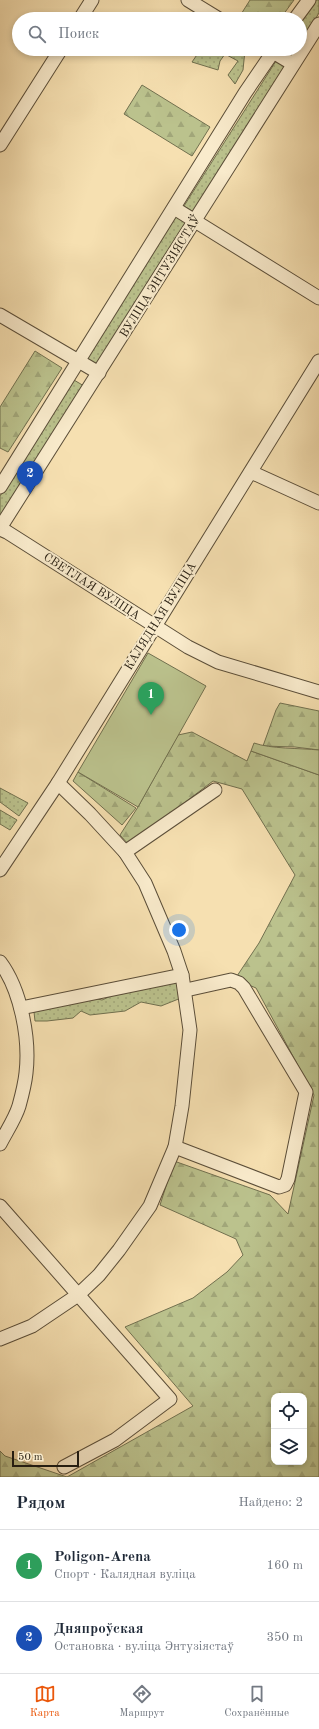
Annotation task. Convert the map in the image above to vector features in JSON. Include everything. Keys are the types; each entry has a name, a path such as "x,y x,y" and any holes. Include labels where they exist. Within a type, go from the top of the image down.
{"street":[{"path":"84,12 92,0"},
{"path":"188,0 208,12"},
{"path":"300,12 309,0"},
{"name":"ВУЛІЦА ЭНТУЗІЯСТАЎ","path":"307,42 319,24"},
{"path":"0,145 57,56"},
{"name":"ВУЛІЦА ЭНТУЗІЯСТАЎ","path":"0,486 268,56"},
{"path":"281,56 293,64"},
{"name":"ВУЛІЦА ЭНТУЗІЯСТАЎ","path":"0,528 298,56"},
{"path":"174,208 319,298"},
{"path":"0,315 99,373"},
{"name":"КАЛЯДНАЯ ВУЛІЦА","path":"0,870 58,783 154,625 319,361"},
{"path":"251,472 319,503"},
{"name":"СВЕТЛАЯ ВУЛІЦА","path":"0,528 188,647 218,662 319,692"},
{"path":"0,1339 32,1326 78,1295 99,1275 150,1206 175,1147 182,1106 190,1030 186,990 182,975 174,951 147,890 125,852 90,814 58,783"},
{"path":"125,852 215,790"},
{"path":"0,962 9,974 21,1008 27,1048 26,1073 19,1107 0,1144"},
{"path":"21,1008 182,975"},
{"path":"175,1147 279,1187 285,1185 288,1179 306,1092 239,982 231,980 186,990"},
{"path":"0,1206 170,1399 115,1440 64,1467"}],"green space":[{"path":"250,0 294,0 285,12 242,12"},
{"path":"316,0 319,0 319,13 307,32 307,12"},
{"path":"196,56 224,56 220,61 218,70 192,62"},
{"path":"229,56 244,56 243,70 235,84 228,75 238,61"},
{"path":"276,61 279,61 285,67 194,212 184,206"},
{"path":"142,85 210,127 192,156 124,114"},
{"path":"176,216 187,223 97,364 86,358"},
{"path":"35,351 62,368 8,452 0,448 0,407"},
{"path":"74,380 84,386 0,517 0,496"},
{"path":"148,653 206,686 138,807 78,772"},
{"path":"280,703 319,711 319,750 295,747 263,746"},
{"path":"192,732 247,761 251,751 319,775 319,1477 67,1477 193,1406 125,1327 193,1298 227,1272 243,1255 236,1239 160,1205 174,1161 270,1195 288,1214 314,1095 256,988 235,979 259,943 295,875 242,789 213,781 129,845 120,835 138,807 178,735"},
{"path":"254,743 277,747 319,750 319,775 251,751"},
{"path":"78,772 136,808 122,825 73,781"},
{"path":"0,788 28,803 19,816 0,802"},
{"path":"0,810 17,820 10,830 0,824"},
{"path":"168,983 176,983 181,989 181,998 161,1006 141,1002 125,1011 90,1015 81,1011 73,1018 35,1021 34,1012 93,998 102,1000 111,996"},
{"path":"0,1451 5,1456 67,1477 0,1477"}],"place":[{"name":"Дняпроўская","path":"30,494"},
{"name":"Poligon-Arena","path":"151,715"}]}
